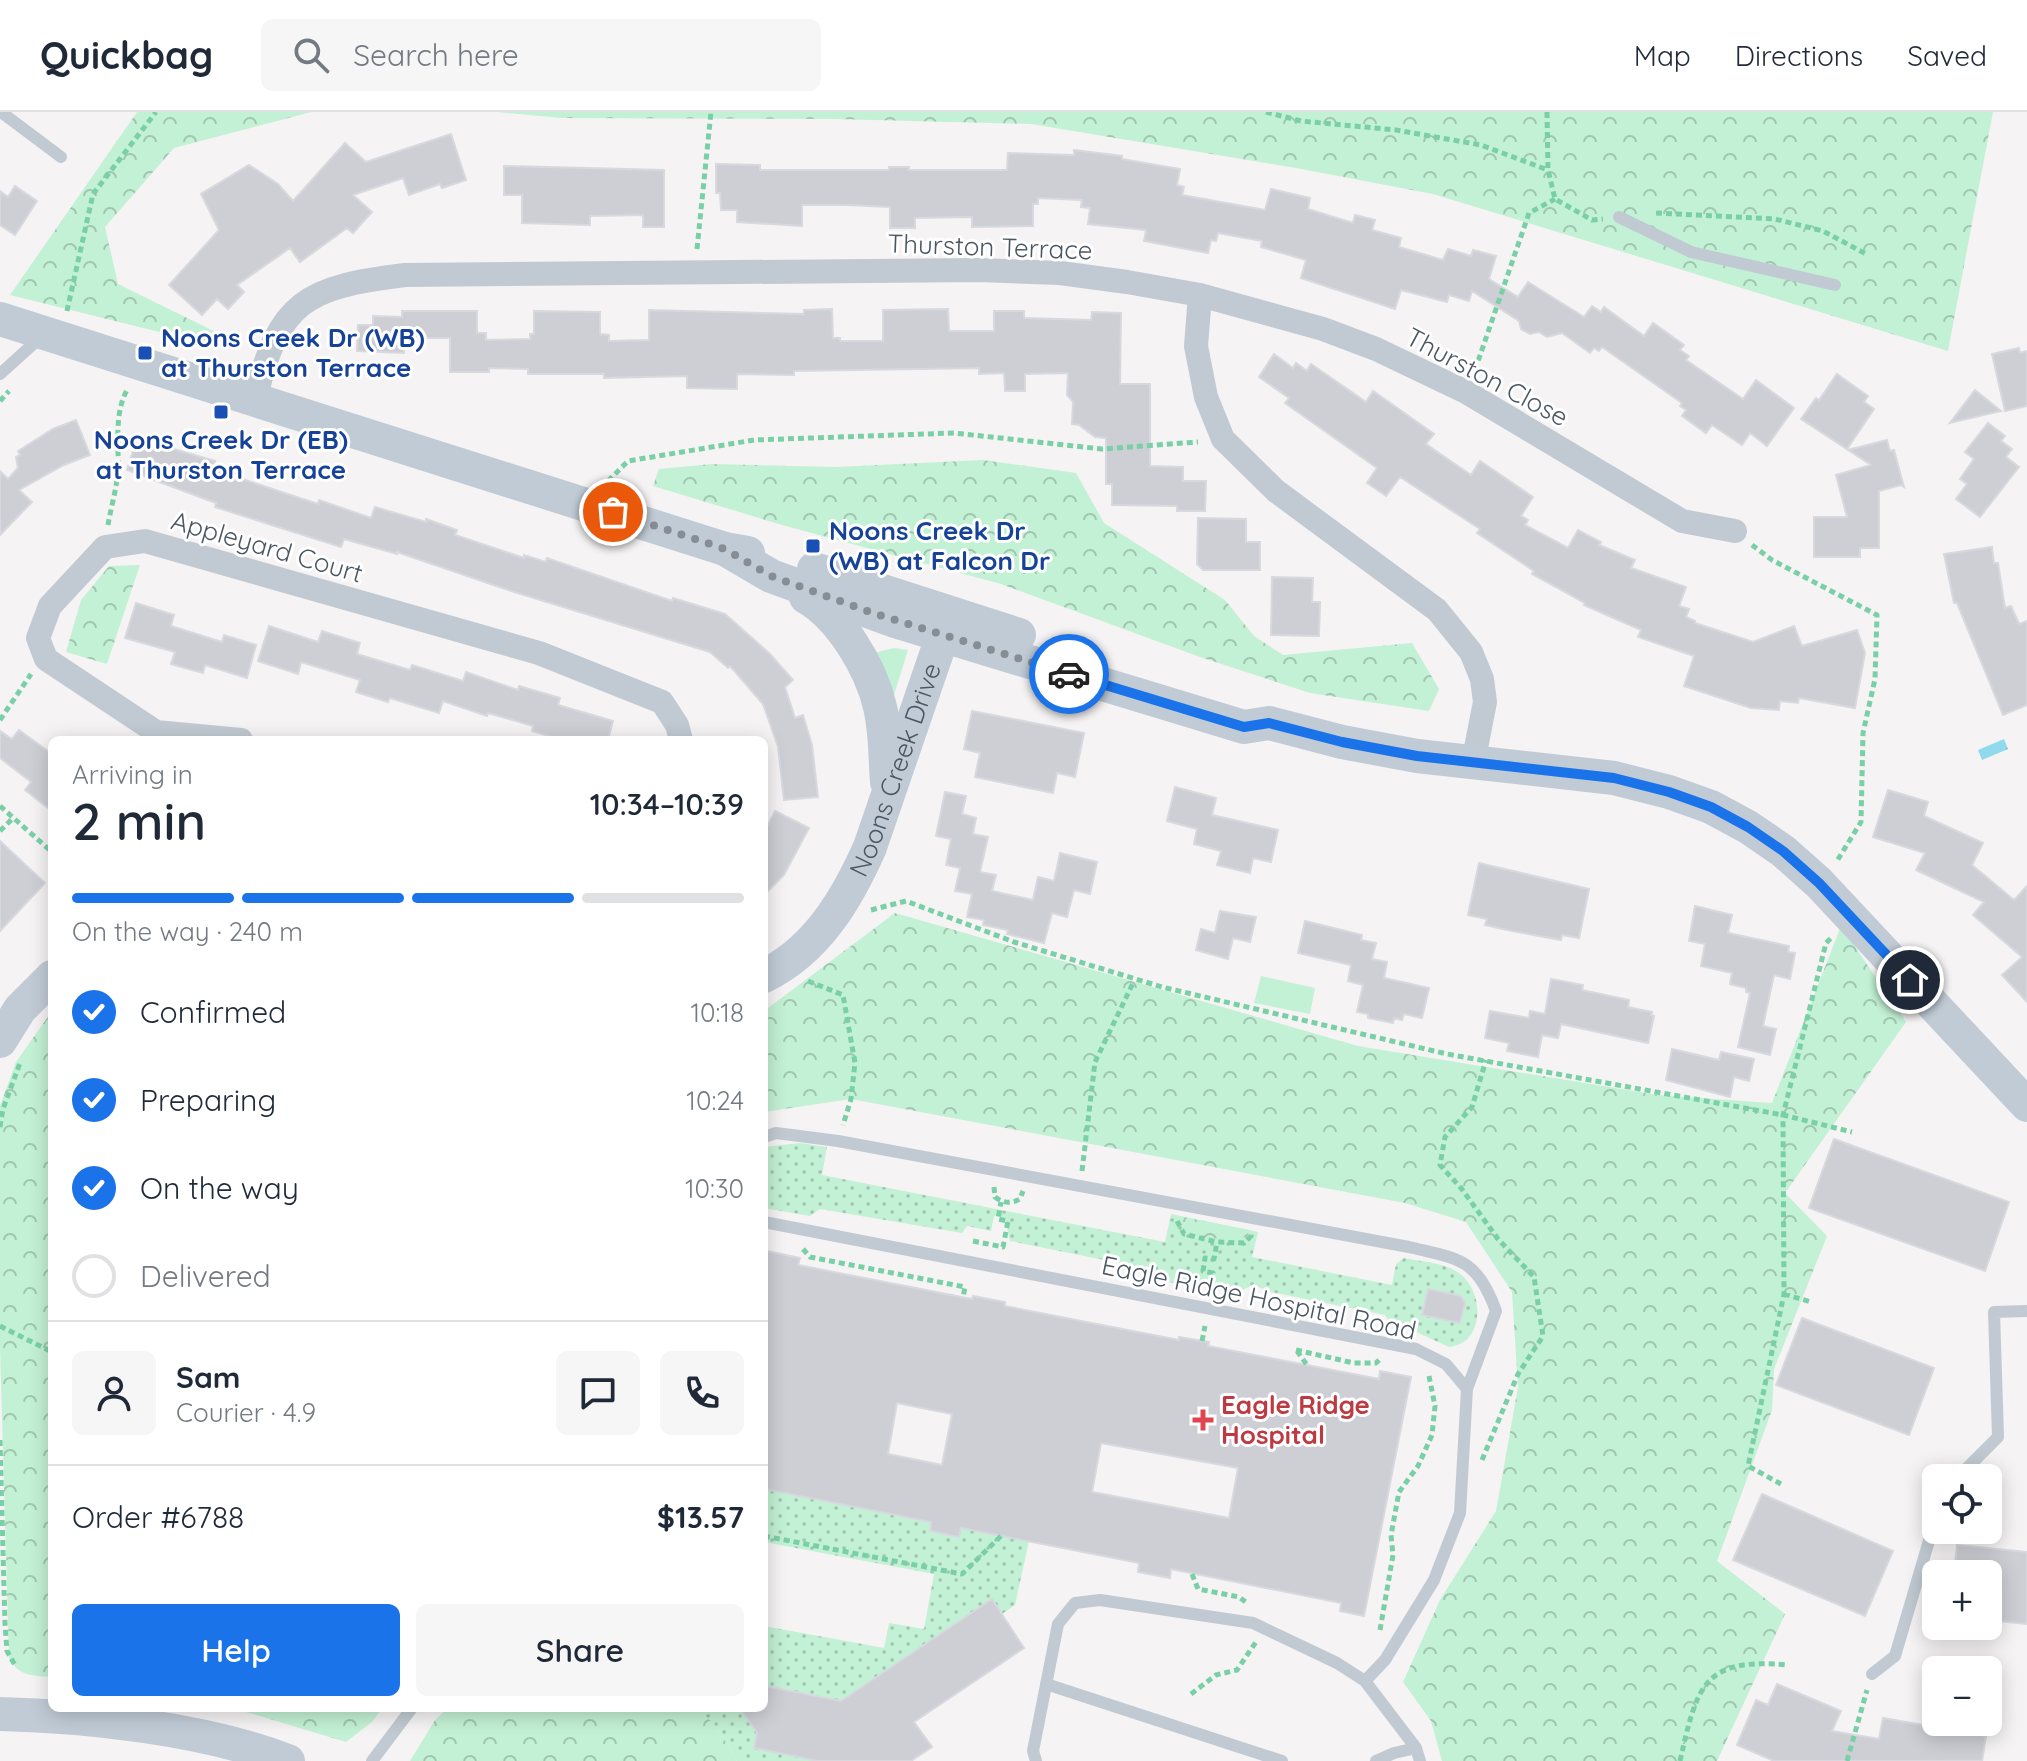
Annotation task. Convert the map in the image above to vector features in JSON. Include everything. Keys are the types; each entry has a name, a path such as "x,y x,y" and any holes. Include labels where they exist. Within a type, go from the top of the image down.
{"street":[{"name":"Thurston Terrace","path":"255,401 272,343 280,327 298,306 336,287 405,275 979,270 1060,273 1200,295"},
{"path":"1200,295 1196,346 1206,397 1223,439 1276,491 1437,610 1471,652 1482,679 1485,702 1473,763"},
{"name":"Thurston Close","path":"1200,295 1309,325 1376,349 1466,392 1682,521 1735,531"},
{"path":"0,319 725,549 780,558 946,624"},
{"name":"Appleyard Court","path":"105,547 145,541 539,653 662,702 677,725 680,736"},
{"path":"105,547 50,606 38,638 46,659 156,732 198,736"},
{"path":"725,549 814,602 839,626 859,654 881,708 888,794"},
{"path":"771,576 1246,703 1269,723 1357,745 1417,756 1614,778 1711,807 1783,851 1819,883 2027,1105"},
{"name":"Noons Creek Drive","path":"768,974 809,943 835,915 853,884 870,847 946,624"},
{"path":"14,1047 20,1009 48,981"},
{"path":"0,1714 114,1723 177,1733 288,1761"}],"lane":[{"path":"1,112 61,157"},
{"path":"1619,217 1691,252 1835,285"},
{"path":"0,374 52,336"},
{"path":"768,1136 776,1133 838,1141 1409,1247 1453,1257 1472,1267 1487,1287 1496,1311 1467,1389 1460,1513 1434,1580 1385,1660 1365,1681"},
{"name":"Eagle Ridge Hospital Road","path":"768,1223 1416,1349 1446,1364 1467,1389"},
{"path":"1971,1464 1998,1437 1994,1312 2027,1311"},
{"path":"1872,1674 1895,1656 1928,1544"},
{"path":"1036,1761 1033,1751 1058,1624 1075,1603 1100,1600 1253,1623 1337,1663 1365,1681 1418,1754"},
{"path":"1046,1684 1282,1761"},
{"path":"372,1761 409,1712"},
{"path":"1376,1761 1394,1753 1418,1754"}],"path":[{"path":"52,336 93,194 156,112"},
{"path":"698,235 711,112"},
{"path":"1266,112 1301,121 1396,130 1481,145 1548,170"},
{"path":"1547,112 1548,170 1555,199 1592,220 1650,213 1775,219 1823,231 1868,255"},
{"path":"1477,365 1529,213 1555,199"},
{"path":"105,547 118,471 117,435 123,397 141,364"},
{"path":"0,401 11,390"},
{"path":"585,503 628,461 754,440 954,433 1102,449 1223,439"},
{"path":"1735,531 1772,560 1877,615 1875,679 1863,733 1861,822 1819,883"},
{"path":"0,720 29,677"},
{"path":"0,806 48,849"},
{"path":"0,831 13,818"},
{"path":"835,915 868,911 906,901 1014,942 1162,987 1447,1054 1783,1115 1852,1132"},
{"path":"1781,1484 1748,1466 1784,1294 1783,1115 1826,943 1851,918"},
{"path":"801,978 843,995 855,1063 851,1099 838,1141"},
{"path":"1080,1186 1095,1062 1134,981"},
{"path":"0,1127 19,1064 14,1047"},
{"path":"973,1241 1003,1247 1008,1221 998,1219 1001,1202"},
{"path":"1184,1234 1217,1242 1244,1243"},
{"path":"1211,1288 1213,1273 1203,1271 1205,1258 1214,1259 1217,1242"},
{"path":"799,1245 810,1257 965,1287 963,1298"},
{"path":"1784,1294 1811,1302"},
{"path":"0,1326 48,1350"},
{"path":"1307,1365 1296,1350 1354,1363 1376,1363 1391,1357"},
{"path":"1378,1639 1393,1555 1391,1535 1399,1492 1418,1466 1432,1435 1435,1406 1429,1375"},
{"path":"0,1440 5,1624 7,1651 15,1665"},
{"path":"768,1537 962,1574 1001,1536"},
{"path":"1192,1574 1198,1589 1239,1597 1250,1606"},
{"path":"1191,1694 1216,1675 1237,1670 1257,1641"},
{"path":"1680,1761 1688,1724 1708,1680 1731,1666 1757,1662 1788,1665"},
{"path":"1847,1761 1872,1674"}],"green space":[{"path":"137,112 311,112 174,148 105,227 118,284 232,340 224,348 10,295"},
{"path":"498,112 1993,112 1948,351 1433,194 1031,124 835,119 562,118"},
{"path":"983,460 1076,473 1104,523 1225,600 1254,636 1283,655 1412,643 1439,689 1429,711 1310,693 1200,657 1001,584 782,525 653,486 659,469 712,464 837,467"},
{"path":"140,565 107,664 66,652 81,600 109,566"},
{"path":"894,648 908,650 893,698 874,653"},
{"path":"895,913 1358,1046 1658,1095 1772,1103 1841,926 1906,1022 1785,1193 1827,1236 1774,1369 1772,1410 1717,1561 1785,1614 1717,1761 1442,1761 1431,1721 1403,1682 1440,1600 1496,1511 1518,1387 1512,1292 1466,1222 1405,1203 851,1099 768,1111 768,1008"},
{"path":"1261,976 1315,988 1310,1014 1254,1003"},
{"path":"48,1017 48,1677 22,1672 9,1658 0,1347 0,1106 16,1062"},
{"path":"800,1143 827,1147 822,1175 1165,1242 1171,1214 1258,1232 1252,1257 1392,1285 1396,1264 1404,1258 1440,1264 1453,1269 1468,1281 1477,1304 1475,1327 1461,1343 1449,1347 1412,1330 1391,1325 1385,1315 1266,1291 1254,1284 1243,1290 1192,1281 1191,1286 1161,1281 1154,1270 1010,1241 1005,1218 994,1216 991,1231 967,1226 962,1233 820,1209 810,1216 768,1209 768,1147"},
{"path":"1183,1217 1250,1230 1247,1237 1214,1238 1190,1229 1183,1224"},
{"path":"768,1490 931,1522 930,1531 959,1537 961,1528 1029,1541 1015,1605 1002,1614 991,1600 841,1701 768,1686 768,1627 884,1648 889,1623 924,1629 934,1574 768,1543"},
{"path":"246,1712 379,1712 373,1721 346,1742"},
{"path":"444,1712 699,1712 715,1724 737,1761 410,1761 435,1720"},
{"path":"699,1712 751,1712 757,1733 755,1748 818,1761 737,1761 715,1724"}],"water":[{"path":"2004,739 2008,749 1982,760 1978,750"}],"building":[{"path":"451,134 466,180 442,188 440,184 409,195 403,178 353,195 372,212 353,233 347,228 300,262 290,248 237,285 244,292 228,309 217,299 202,315 169,285 219,230 201,194 249,165 278,184 293,201 345,143 366,162"},
{"path":"1074,150 1122,156 1122,159 1180,169 1177,185 1184,187 1182,195 1265,210 1271,189 1310,198 1308,209 1353,223 1355,215 1375,220 1372,230 1401,238 1399,247 1443,260 1448,249 1471,256 1473,250 1496,256 1489,279 1518,297 1528,282 1584,317 1592,306 1601,312 1604,307 1644,336 1653,323 1684,345 1680,350 1689,356 1686,360 1743,399 1756,380 1794,408 1767,446 1750,433 1742,445 1712,425 1706,433 1682,416 1686,410 1680,406 1682,403 1602,347 1599,351 1594,348 1590,353 1562,333 1547,337 1539,332 1530,334 1521,329 1519,321 1472,291 1469,301 1449,295 1447,302 1401,290 1395,309 1301,278 1306,260 1261,247 1262,241 1218,233 1216,241 1211,240 1208,253 1144,241 1146,230 1088,224 1090,208 1081,207 1082,200 1038,198 1038,204 1033,204 1033,226 972,227 972,217 915,218 915,228 890,228 890,207 847,205 802,205 802,226 737,222 737,210 721,210 720,193 716,193 716,164 760,165 760,170 889,170 889,167 909,167 909,170 1007,170 1008,153 1074,155"},
{"path":"504,166 664,170 664,227 643,227 643,215 590,216 590,225 522,223 522,195 504,195"},
{"path":"15,186 37,201 15,235 0,225 0,191 8,197"},
{"path":"832,309 833,338 840,338 840,341 883,341 883,310 948,309 949,331 994,331 994,311 1024,311 1024,318 1091,320 1092,312 1121,313 1120,384 1150,384 1150,466 1183,467 1183,481 1206,481 1205,511 1177,511 1177,506 1112,505 1112,484 1106,484 1106,438 1095,437 1079,425 1072,424 1073,402 1067,395 1068,373 1025,374 1025,391 1005,391 1004,373 979,374 979,368 794,371 794,375 737,374 737,389 687,388 687,376 604,378 604,374 528,374 528,369 489,368 489,372 450,372 450,338 404,338 404,353 357,351 358,325 373,325 373,316 402,317 402,311 477,311 477,333 486,333 486,340 530,339 530,334 534,334 534,311 600,312 600,334 609,335 609,341 649,340 649,310 804,314 804,310"},
{"path":"2019,348 2020,353 2027,351 2027,406 2005,411 1992,354"},
{"path":"1274,354 1293,368 1296,363 1307,371 1311,364 1366,402 1373,391 1434,434 1426,444 1471,475 1480,461 1533,497 1521,516 1528,520 1525,525 1568,548 1578,530 1601,542 1599,545 1635,560 1631,568 1686,587 1679,606 1689,609 1686,617 1695,623 1753,642 1794,626 1802,646 1857,630 1865,653 1855,708 1799,698 1798,703 1780,701 1779,710 1751,708 1684,686 1694,656 1638,637 1641,630 1584,605 1532,574 1534,571 1477,533 1480,529 1400,477 1386,496 1367,483 1377,468 1285,403 1289,398 1259,377"},
{"path":"1837,374 1868,396 1864,402 1874,409 1847,449 1801,419"},
{"path":"1975,390 2001,411 1950,423"},
{"path":"76,420 90,455 64,465 19,490 32,502 0,535 0,471 8,479 18,468 18,451 53,429"},
{"path":"1988,423 2005,436 2001,441 2012,449 2006,457 2019,467 1980,517 1956,499 1967,484 1960,479 1974,459 1965,452"},
{"path":"1887,440 1890,451 1894,450 1904,487 1901,485 1879,491 1879,548 1860,548 1860,557 1814,557 1814,517 1847,517 1836,475 1871,465 1848,450"},
{"path":"146,441 215,461 212,469 318,504 319,500 371,518 375,507 426,522 426,519 457,530 455,535 524,558 524,555 546,562 547,558 672,601 673,598 725,614 770,654 793,680 785,687 795,718 803,715 812,745 818,797 784,800 778,747 763,704 730,666 728,668 710,652 511,591 397,552 344,539 341,547 215,507 216,503 127,470 134,448 142,451"},
{"path":"1198,518 1246,519 1246,542 1260,542 1260,570 1203,570 1197,564"},
{"path":"1992,547 1994,563 1998,563 2005,608 2011,606 2019,624 2027,621 2027,705 2003,715 1957,603 1954,603 1944,554"},
{"path":"1272,577 1313,578 1312,602 1320,602 1319,636 1271,635"},
{"path":"136,603 174,615 171,626 222,642 224,635 256,645 247,678 205,665 203,673 171,664 175,652 125,638"},
{"path":"269,626 318,642 322,631 360,643 357,654 410,670 412,665 463,681 466,672 518,690 519,686 560,698 558,705 613,721 609,736 549,736 532,731 533,726 488,713 487,716 443,701 439,713 390,698 388,702 356,692 360,680 301,662 298,674 258,661"},
{"path":"972,711 1084,733 1075,777 1057,773 1053,793 975,777 980,753 964,749"},
{"path":"19,730 48,751 48,808 25,790 31,782 0,758 0,731 12,739"},
{"path":"1175,787 1216,798 1212,815 1278,830 1271,862 1253,858 1250,873 1217,865 1221,851 1194,844 1197,829 1167,821"},
{"path":"1888,790 1928,802 1924,816 1983,843 1972,865 2014,900 2027,886 2027,1002 2002,975 2022,957 1973,915 1984,902 1916,870 1925,853 1873,837"},
{"path":"945,792 966,796 962,814 976,818 973,834 988,837 980,872 996,875 992,891 1033,900 1038,877 1054,881 1060,853 1097,862 1090,894 1074,890 1067,917 1052,913 1044,943 1007,934 1008,930 983,925 984,920 967,917 972,894 955,891 960,868 946,865 951,839 936,836"},
{"path":"775,811 809,828 784,875 768,891 768,824"},
{"path":"0,841 45,883 0,931"},
{"path":"1479,863 1589,889 1579,938 1562,935 1561,940 1512,931 1485,925 1487,919 1468,915"},
{"path":"1695,906 1732,915 1728,933 1789,946 1788,952 1795,953 1790,979 1774,975 1763,1026 1776,1029 1770,1055 1738,1047 1750,993 1746,992 1746,988 1730,984 1732,973 1701,966 1705,944 1689,941"},
{"path":"1220,911 1256,917 1250,942 1233,938 1228,959 1196,950 1201,929 1215,933"},
{"path":"1305,921 1362,935 1361,940 1376,943 1372,959 1387,962 1384,978 1429,988 1422,1018 1404,1014 1402,1020 1394,1018 1393,1023 1368,1018 1368,1014 1357,1012 1363,985 1348,981 1351,965 1298,953"},
{"path":"1551,979 1583,985 1582,990 1629,1000 1628,1007 1652,1012 1654,1016 1648,1043 1561,1024 1558,1038 1542,1035 1538,1057 1507,1051 1509,1043 1485,1038 1490,1011 1529,1018 1530,1011 1545,1014"},
{"path":"1672,1049 1719,1060 1721,1052 1754,1059 1749,1081 1734,1077 1730,1097 1666,1080"},
{"path":"1834,1139 2009,1202 1985,1271 1809,1208"},
{"name":"Eagle Ridge Hospital","path":"768,1251 800,1258 798,1265 972,1299 973,1296 1005,1302 1005,1306 1179,1340 1179,1337 1209,1342 1208,1346 1379,1379 1380,1371 1411,1377 1364,1616 1340,1611 1341,1603 1171,1569 1170,1578 1138,1572 1139,1563 961,1528 959,1537 930,1531 931,1522 768,1490","holes":["897,1403 952,1414 942,1465 888,1454","1101,1443 1238,1468 1229,1518 1092,1492"]},
{"path":"1428,1289 1461,1296 1465,1303 1460,1323 1422,1315"},
{"path":"1802,1318 1934,1368 1909,1435 1776,1385"},
{"path":"1762,1494 1893,1551 1865,1616 1733,1560"},
{"path":"1957,1545 2027,1552 2027,1624 2002,1621 2002,1560 1955,1560"},
{"path":"992,1599 1024,1648 914,1722 932,1747 911,1761 818,1761 754,1748 757,1733 743,1712 768,1712 768,1686 841,1701"},
{"path":"1777,1684 1841,1711 1832,1731 1879,1739 1883,1718 1922,1725 1922,1736 1986,1736 1982,1761 1774,1761 1737,1745 1756,1700 1768,1705"}],"way so far":[{"path":"613,512 725,549 771,576 870,612 1069,674"}],"place":[{"name":"Noons Creek Dr (WB) at Thurston Terrace","path":"145,353"},
{"name":"Noons Creek Dr (EB) at Thurston Terrace","path":"221,412"},
{"name":"Noons Creek Dr (WB) at Falcon Dr","path":"813,546"},
{"name":"Eagle Ridge Hospital","path":"1203,1420"}],"route":[{"path":"1069,674 1244,727 1269,723 1342,742 1417,756 1614,778 1711,807 1783,851 1819,883 1910,980"}]}
